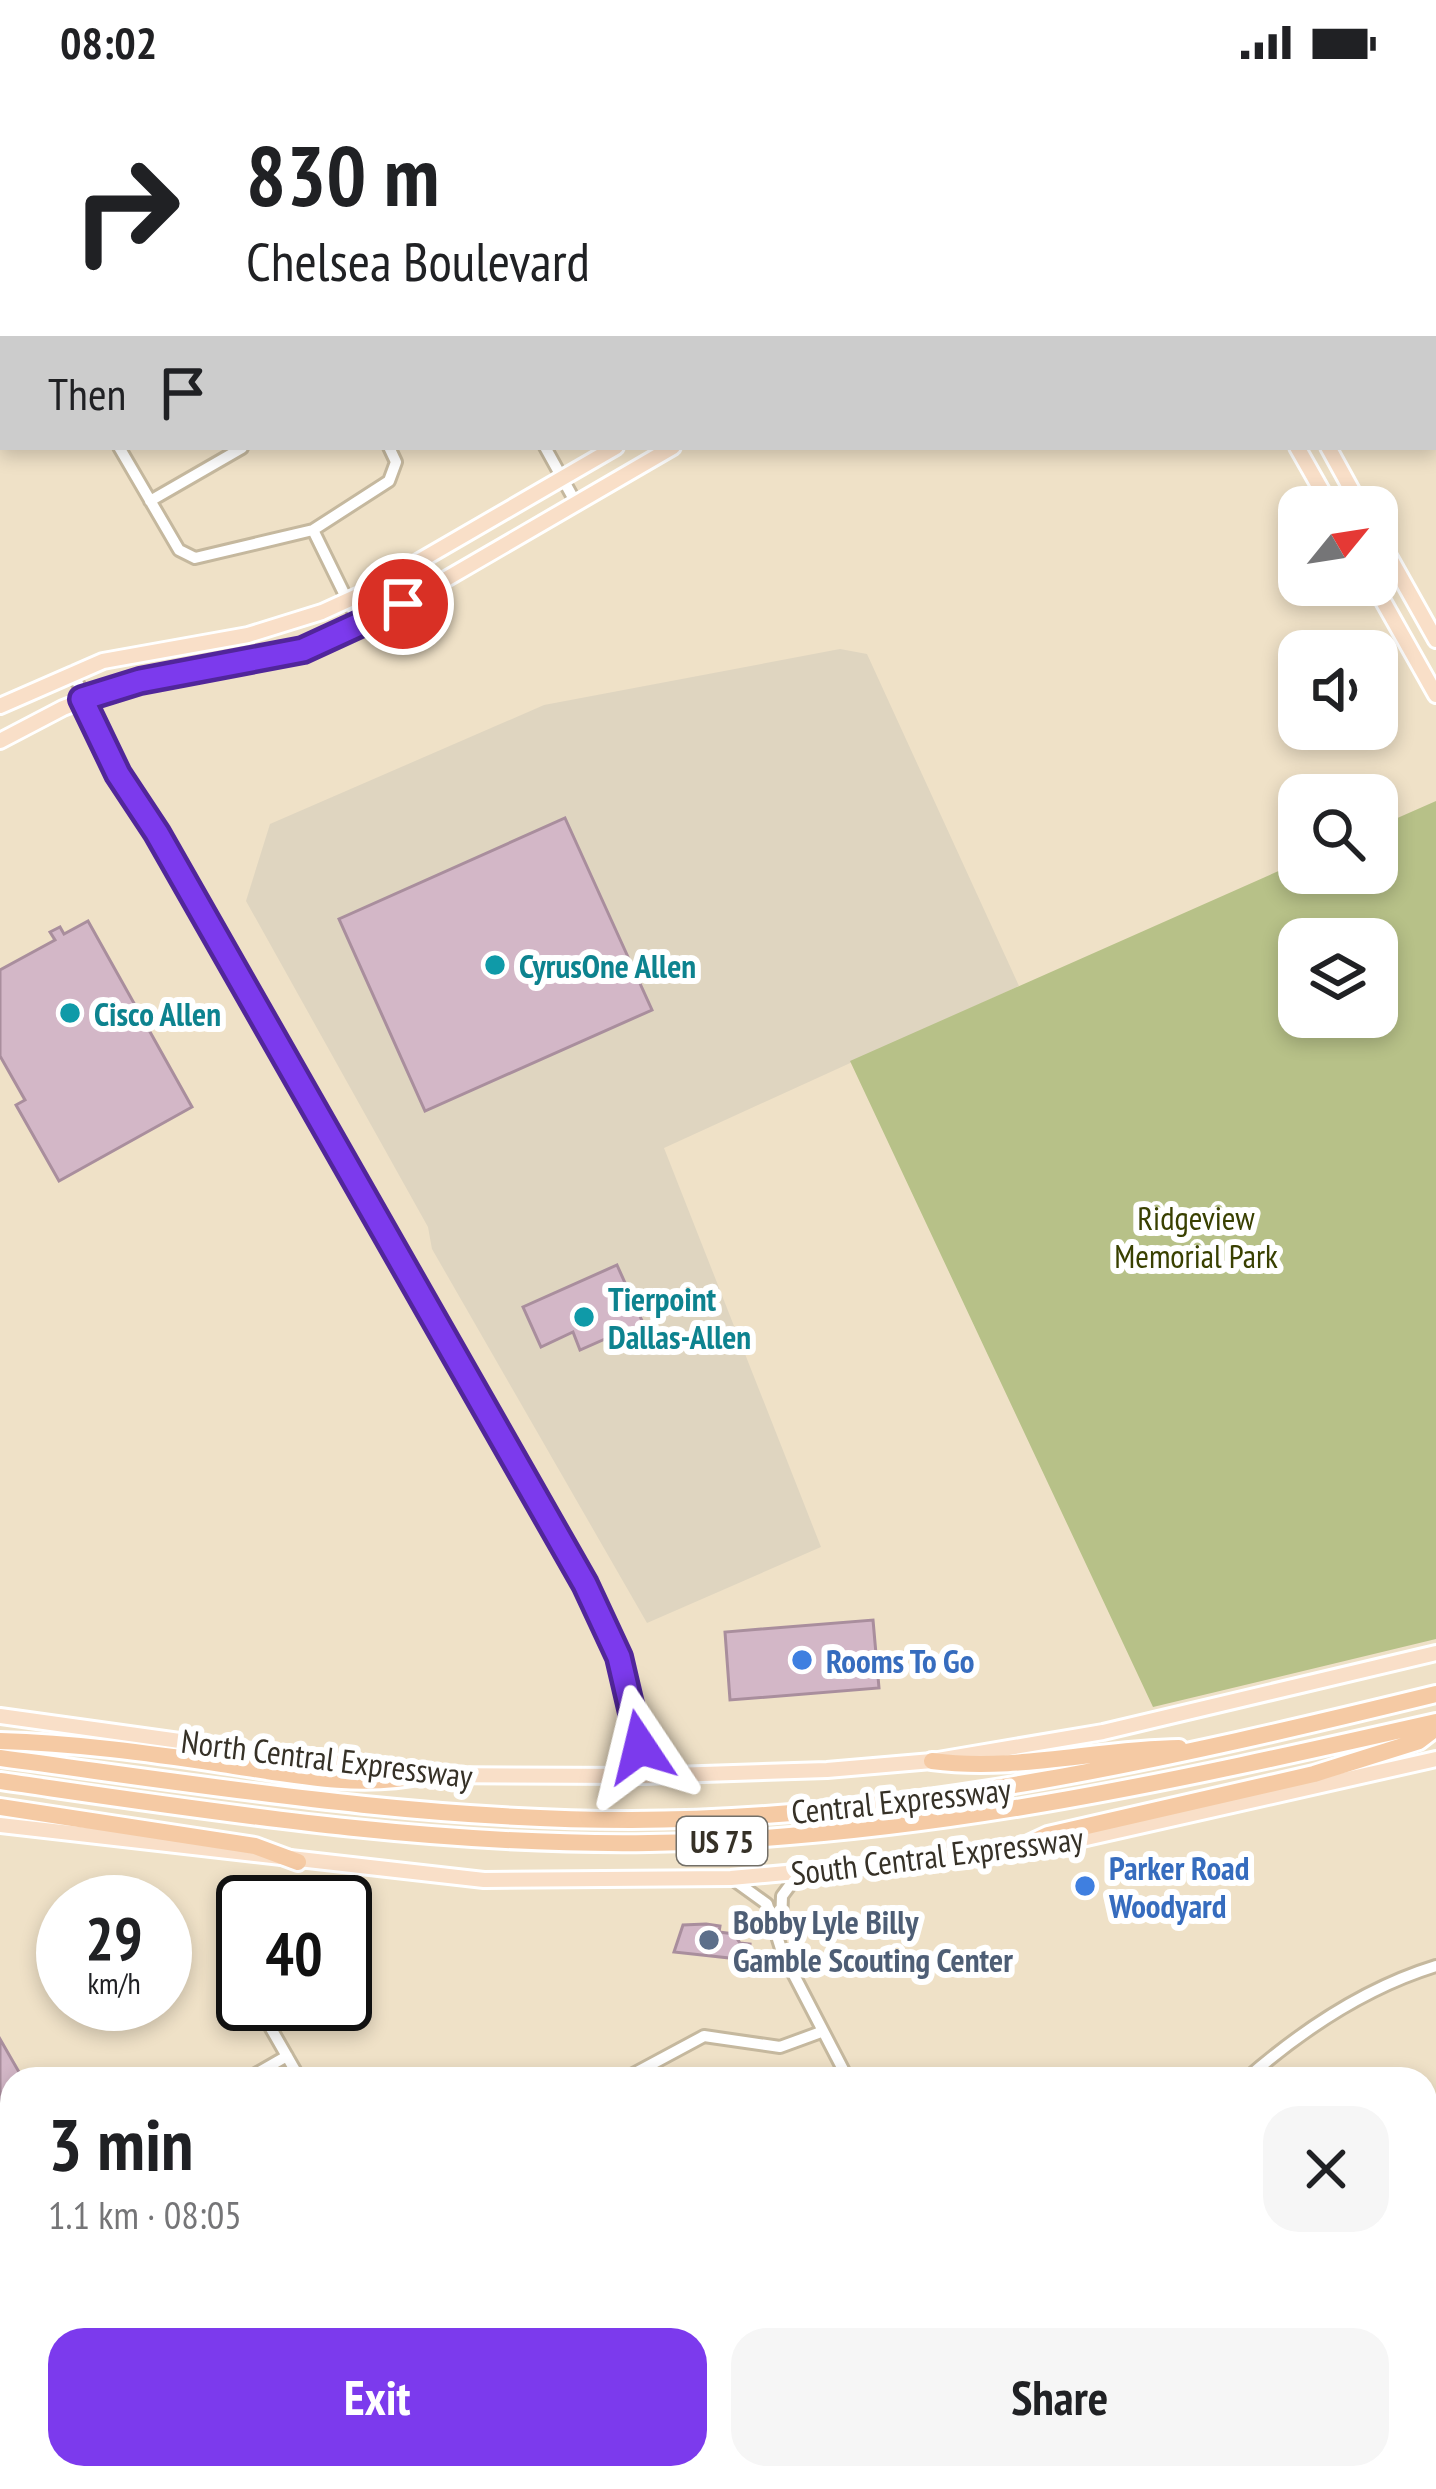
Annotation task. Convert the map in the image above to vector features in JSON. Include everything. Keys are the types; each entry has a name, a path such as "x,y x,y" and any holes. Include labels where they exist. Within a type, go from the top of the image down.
{"highway":[{"name":"Central Expressway","path":"0,1758 394,1809 632,1820 760,1815 921,1802 1078,1777 1436,1694"},
{"path":"1018,1849 1048,1835 1314,1774 1419,1741 1436,1725"},
{"name":"Central Expressway","path":"0,1781 296,1823 436,1837 612,1844 736,1840 895,1828 1033,1809 1436,1725"},
{"path":"0,1741 154,1754 353,1782 388,1782 424,1774"},
{"path":"932,1761 987,1766 1144,1749 1210,1748"},
{"path":"0,1807 255,1846 298,1862"}],"main road":[{"path":"0,706 73,672 132,653 274,628 347,601 611,450"},
{"path":"0,741 82,699 140,681 287,655 360,626 669,450"},
{"path":"1299,450 1318,486"},
{"path":"1330,450 1349,486"},
{"path":"1398,572 1436,640"},
{"path":"1386,606 1436,695"},
{"name":"North Central Expressway","path":"0,1716 424,1774 642,1777 932,1761 1163,1720 1433,1654"},
{"name":"South Central Expressway","path":"0,1825 298,1862 542,1882 731,1878 1018,1849 1125,1830 1436,1759"}],"street":[{"path":"120,450 186,556 243,549 313,530 386,483 396,469 390,450"},
{"path":"151,501 239,450"},
{"path":"547,450 576,503"},
{"path":"313,530 360,626"},
{"path":"73,672 118,774 157,833 593,1599 631,1695 642,1777"},
{"path":"788,1962 779,1905 799,1873"},
{"path":"731,1878 767,1904 788,1962 841,2067"},
{"path":"1261,2067 1307,2029 1382,1987 1436,1966"},
{"path":"273,2031 293,2067"},
{"path":"646,2067 704,2036 780,2047 821,2032"},
{"path":"268,2067 287,2056"}],"shaded area":[{"path":"840,649 867,654 1019,986 664,1148 821,1547 647,1623 432,1249 428,1227 246,901 270,824 544,705"}],"green space":[{"name":"Ridgeview Memorial Park","path":"1436,801 1436,1639 1153,1707 850,1061 1278,871 1278,894 1398,894 1398,818"}],"building":[{"name":"CyrusOne Allen","path":"565,818 652,1010 425,1111 339,919"},
{"name":"Cisco Allen","path":"88,921 192,1107 59,1181 16,1105 25,1100 0,1056 0,970 55,940 50,932 60,927 64,934"},
{"name":"Tierpoint Dallas-Allen","path":"617,1265 647,1332 634,1337 630,1328 580,1350 573,1332 541,1347 523,1307"},
{"name":"Rooms To Go","path":"873,1620 879,1688 730,1700 725,1632"},
{"name":"Bobby Lyle Billy Gamble Scouting Center","path":"683,1925 720,1926 719,1932 750,1944 748,1960 674,1952"},
{"path":"0,2039 16,2067 0,2067"}],"place":[{"name":"CyrusOne Allen","path":"495,965"},
{"name":"Cisco Allen","path":"70,1013"},
{"name":"Tierpoint Dallas-Allen","path":"584,1317"},
{"name":"Rooms To Go","path":"802,1660"},
{"name":"Parker Road Woodyard","path":"1085,1886"},
{"name":"Bobby Lyle Billy Gamble Scouting Center","path":"709,1940"}],"route":[{"path":"403,604 303,650 140,681 82,699 118,774 157,833 383,1237 585,1584 619,1657 640,1747"}]}
